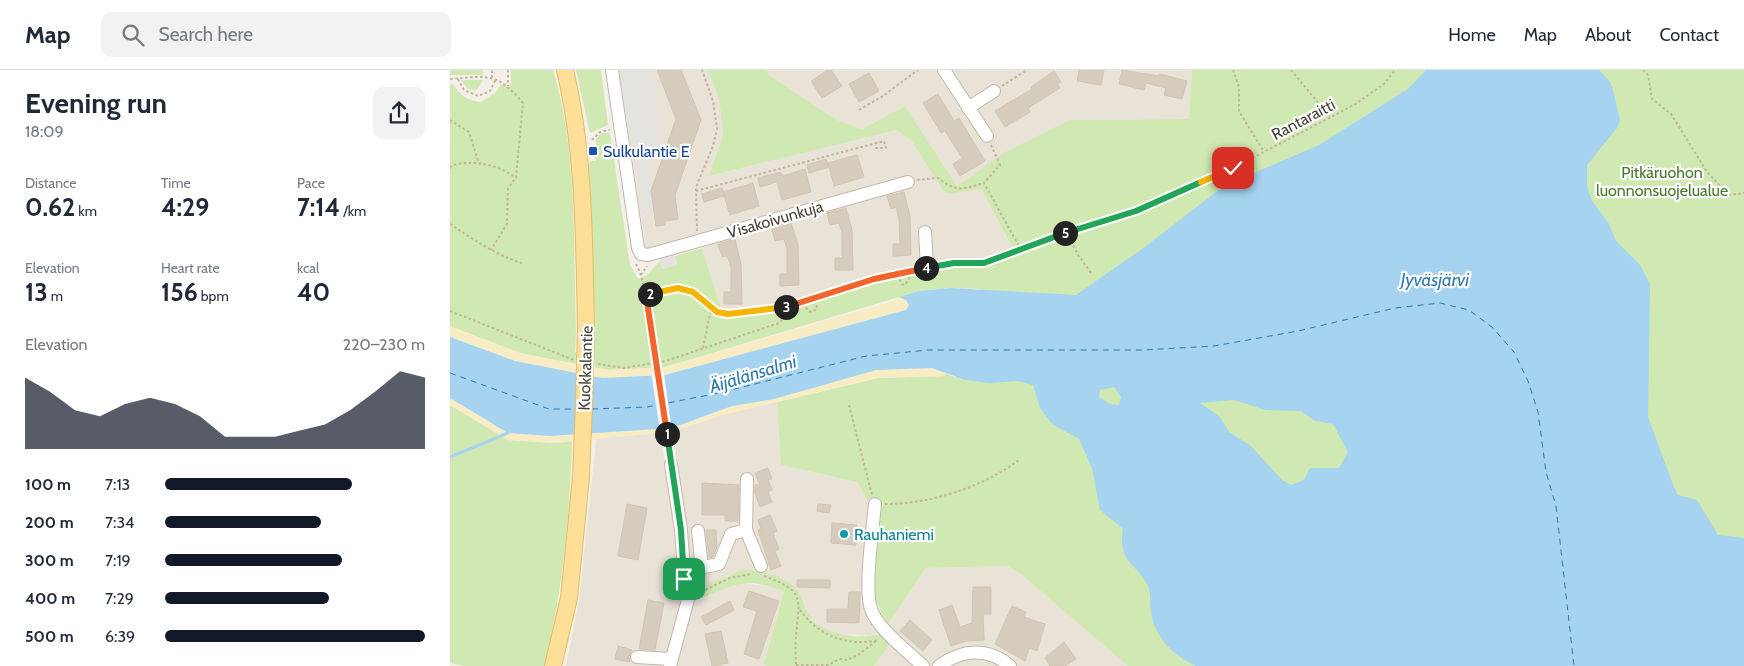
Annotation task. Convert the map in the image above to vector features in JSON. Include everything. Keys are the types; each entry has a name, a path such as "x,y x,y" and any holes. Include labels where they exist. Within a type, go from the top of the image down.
{"main road":[{"name":"Kuokkalantie","path":"553,666 569,598 581,477 586,329 580,163 572,97 565,70"}],"street":[{"name":"Visakoivunkuja","path":"612,70 638,248 642,254 648,255 908,182"},
{"path":"944,70 987,136"},
{"path":"968,108 994,91"},
{"path":"926,232 927,268"},
{"path":"636,657 671,663 690,592 685,584 671,464"},
{"path":"747,479 746,530 760,572"},
{"path":"875,504 869,590 871,609 882,626 923,666"},
{"path":"684,571 719,564 731,534 746,530"},
{"path":"698,531 702,568"},
{"path":"939,666 958,655 973,652 988,653 1001,658 1010,666"}],"path":[{"path":"492,70 492,78"},
{"path":"508,70 508,86"},
{"path":"698,240 696,191 713,146 717,128 713,101 702,70"},
{"path":"858,110 883,96 918,70"},
{"path":"994,91 1027,70"},
{"path":"1233,70 1239,87 1239,111 1264,152"},
{"path":"1291,70 1330,117"},
{"name":"Rantaraitti","path":"646,295 678,288 693,292 717,312 728,314 787,307 804,303 874,279 909,271 954,263 984,263 996,260 1020,248 1136,211 1233,168 1354,105 1384,84 1395,70"},
{"path":"1643,70 1648,75 1652,99 1671,114 1707,172 1730,196 1744,193"},
{"path":"458,78 464,90 478,96 490,91 496,79"},
{"path":"450,79 496,79 508,86 523,103 516,177 508,189 507,224 491,250"},
{"path":"450,120 469,132 478,162"},
{"path":"592,140 600,132 612,130"},
{"path":"908,182 938,178 948,186 961,190 984,183 1000,165 999,158 987,136"},
{"path":"696,191 884,141 886,148 873,148"},
{"path":"450,168 453,165 478,162 503,170 516,177"},
{"path":"984,183 1020,248"},
{"path":"450,224 491,250 524,264"},
{"path":"1068,232 1078,255 1091,273"},
{"path":"897,274 900,281 906,285 910,277 909,271"},
{"path":"641,274 653,334 671,464"},
{"path":"804,303 808,311 812,312 816,308 815,299"},
{"path":"703,348 711,307"},
{"path":"590,363 624,368 641,367 666,361 779,324 784,318 787,307"},
{"path":"450,311 580,362"},
{"path":"849,405 875,504 894,504 951,494 1005,470 1019,460"},
{"path":"690,592 704,591 730,578 760,572 793,590 800,610 815,628 829,636 849,640 876,641 895,639"},
{"path":"800,610 796,636 796,665 829,666 839,659 847,660 858,656 876,641"}],"shaded area":[{"path":"619,70 708,70 719,99 723,135 709,176 896,130 911,140 944,192 951,194 981,189 1012,248 982,260 955,258 870,276 787,302 729,310 721,308 702,248 701,235 646,250"},
{"path":"620,70 652,70 662,155 649,158 655,211 644,212"},
{"path":"767,70 1192,70 1189,119 1069,120 1005,152 957,186 905,106 862,129 837,120 769,75"},
{"path":"673,248 677,265 662,269 658,252"},
{"path":"777,402 781,465 857,482 868,502 878,499 882,506 879,513 876,604 887,625 926,568 1008,566 1021,574 1129,666 874,666 889,646 879,633 869,636 834,633 822,628 810,617 802,599 785,581 757,570 729,575 699,588 692,584 672,432 726,414"},
{"path":"660,429 680,573 681,600 665,666 566,666 579,601 597,433"},
{"path":"742,583 772,587 784,592 764,662 767,666 677,666 689,607 727,586"}],"green space":[{"path":"450,70 483,70 483,75 450,75"},
{"path":"511,70 553,70 567,133 573,199 575,352 593,360 595,323 587,166 591,161 596,161 596,139 601,133 610,133 630,265 638,279 647,275 660,261 663,269 677,264 675,256 702,248 721,308 729,310 787,302 870,276 915,265 955,258 982,260 996,256 1012,247 981,189 951,194 944,192 911,140 896,130 709,176 723,135 719,99 708,70 767,70 769,75 837,120 862,129 905,106 957,186 1005,152 1069,120 1189,119 1192,70 1483,70 1131,257 1115,268 1146,286 982,306 980,289 951,288 919,291 665,367 609,370 520,353 450,326 450,84 453,84 468,99 481,102 496,92 501,84 508,88 511,85"},
{"path":"576,70 601,70 608,125 590,133"},
{"name":"Pitkäruohon luonnonsuojelualue","path":"1563,70 1744,70 1744,666 1685,666"},
{"path":"461,80 483,80 477,90 468,89"},
{"path":"945,373 954,377 1216,378 1388,445 1382,666 1128,666 1021,574 1008,566 926,568 887,625 874,597 881,506 877,499 868,502 857,482 781,465 777,402 878,378 944,376"},
{"path":"450,405 508,440 555,443 572,441 564,554 545,666 464,666 450,663"},
{"path":"742,570 765,572 787,581 798,592 810,616 824,628 852,636 884,634 889,646 874,666 767,666 764,663 784,592 761,584 751,583 734,586 703,598 699,597 699,588"}],"sand":[{"path":"899,297 906,300 910,305 906,310 665,375 602,378 515,361 450,337 450,326 520,353 609,370 665,367 886,303"},
{"path":"932,368 945,373 944,376 878,378 726,414 670,432 555,443 508,440 450,405 450,398 508,433 550,436 672,428 732,406 876,370"}],"water":[{"name":"Jyväsjärvi","path":"1426,70 1599,70 1610,82 1620,120 1617,128 1587,165 1587,186 1592,201 1609,224 1616,241 1640,265 1650,284 1648,417 1674,487 1678,495 1697,500 1718,535 1744,538 1744,666 1196,666 1180,657 1166,645 1156,630 1151,612 1148,586 1125,555 1122,540 1123,529 1100,510 1092,468 1079,439 1052,424 1040,408 1033,385 1017,381 989,383 965,380 932,368 876,370 774,399 732,406 672,428 550,436 508,433 450,398 450,337 515,361 602,378 665,375 906,310 909,305 906,300 899,297 919,291 951,288 1076,295 1142,249 1224,186 1319,145 1408,89","holes":["1114,387 1121,397 1119,405 1110,404 1099,397 1100,390","1234,400 1265,410 1301,411 1315,421 1333,424 1348,452 1339,468 1310,468 1304,480 1291,485 1282,480 1251,446 1229,432 1220,417 1200,403"]}],"pier":[{"path":"651,373 664,373 672,431 660,431"}],"building":[{"path":"657,70 681,70 701,120 675,195 678,219 665,221 665,225 656,226 651,191 676,119"},
{"path":"831,70 842,86 822,98 811,81"},
{"path":"1079,70 1104,70 1101,85 1077,81"},
{"path":"1122,70 1159,76 1160,74 1187,81 1182,99 1164,95 1166,88 1146,83 1144,90 1119,84"},
{"path":"1054,71 1061,82 1057,84 1060,88 1028,108 1030,112 1005,127 995,111 1032,89 1031,87"},
{"path":"869,73 879,91 859,102 849,84"},
{"path":"938,94 954,121 959,118 985,161 960,176 953,164 962,158 945,131 941,133 923,103"},
{"path":"857,155 864,177 834,186 828,163"},
{"path":"826,159 829,167 809,173 807,165"},
{"path":"805,169 811,192 782,200 777,182 760,187 758,178 781,172 783,176"},
{"path":"753,183 759,206 730,215 723,192"},
{"path":"722,188 724,196 704,202 702,194"},
{"path":"904,192 910,216 911,255 893,256 893,244 900,244 899,219 896,207 891,209 887,196"},
{"path":"846,208 852,230 853,270 835,270 835,258 842,258 842,233 839,223 830,225 827,213"},
{"path":"791,223 798,245 799,285 780,286 780,274 787,274 787,249 784,239 775,241 772,229"},
{"path":"735,239 741,264 742,304 724,304 724,292 731,292 731,267 727,256 722,257 718,244"},
{"path":"768,468 772,479 768,480 772,490 768,492 772,502 760,507 755,493 755,485 760,485 755,473"},
{"path":"702,483 739,485 738,521 725,521 725,515 702,515"},
{"path":"627,504 647,508 638,560 618,556"},
{"path":"818,504 831,505 829,513 817,511"},
{"path":"770,515 777,531 773,533 779,549 775,551 781,566 771,570 758,530 761,529 758,520"},
{"name":"Rauhaniemi","path":"832,523 857,525 856,545 831,543"},
{"path":"706,530 716,530 717,547 713,557 709,558"},
{"path":"797,580 830,580 830,588 797,587"},
{"path":"973,587 991,587 991,614 983,614 984,640 966,641 951,646 939,610 952,605 960,627 972,623"},
{"path":"749,591 779,601 759,659 744,654 757,611 743,607"},
{"path":"849,592 860,592 859,623 827,622 827,609 848,609"},
{"path":"648,600 664,603 655,650 639,649"},
{"path":"730,601 734,610 706,625 701,617"},
{"path":"1012,606 1026,612 1024,617 1045,624 1037,651 1029,648 1025,661 995,644"},
{"path":"910,620 932,640 923,651 900,631"},
{"path":"721,631 728,663 712,666 705,634"},
{"path":"1064,642 1076,659 1065,666 1050,666 1045,658"},
{"path":"618,646 632,650 629,656 630,662 615,659"}],"waterway":[{"path":"450,457 508,433"}],"ferry route":[{"path":"592,409 647,407 719,393 866,356 929,350 1143,350 1214,346 1298,331 1395,308 1440,303 1469,310 1493,328 1514,352 1528,381 1538,412 1546,472 1556,506 1574,666"},
{"path":"450,373 549,409 576,409"}],"place":[{"name":"Sulkulantie E","path":"593,151"},
{"name":"Rauhaniemi","path":"844,534"}],"route":[{"path":"684,579 681,530 646,295 678,288 693,292 717,312 728,314 787,307 874,279 922,268 954,263 984,263 996,260 1020,248 1136,211 1233,168"}],"water label":[{"name":"Äijälänsalmi","path":"753,374"}]}
